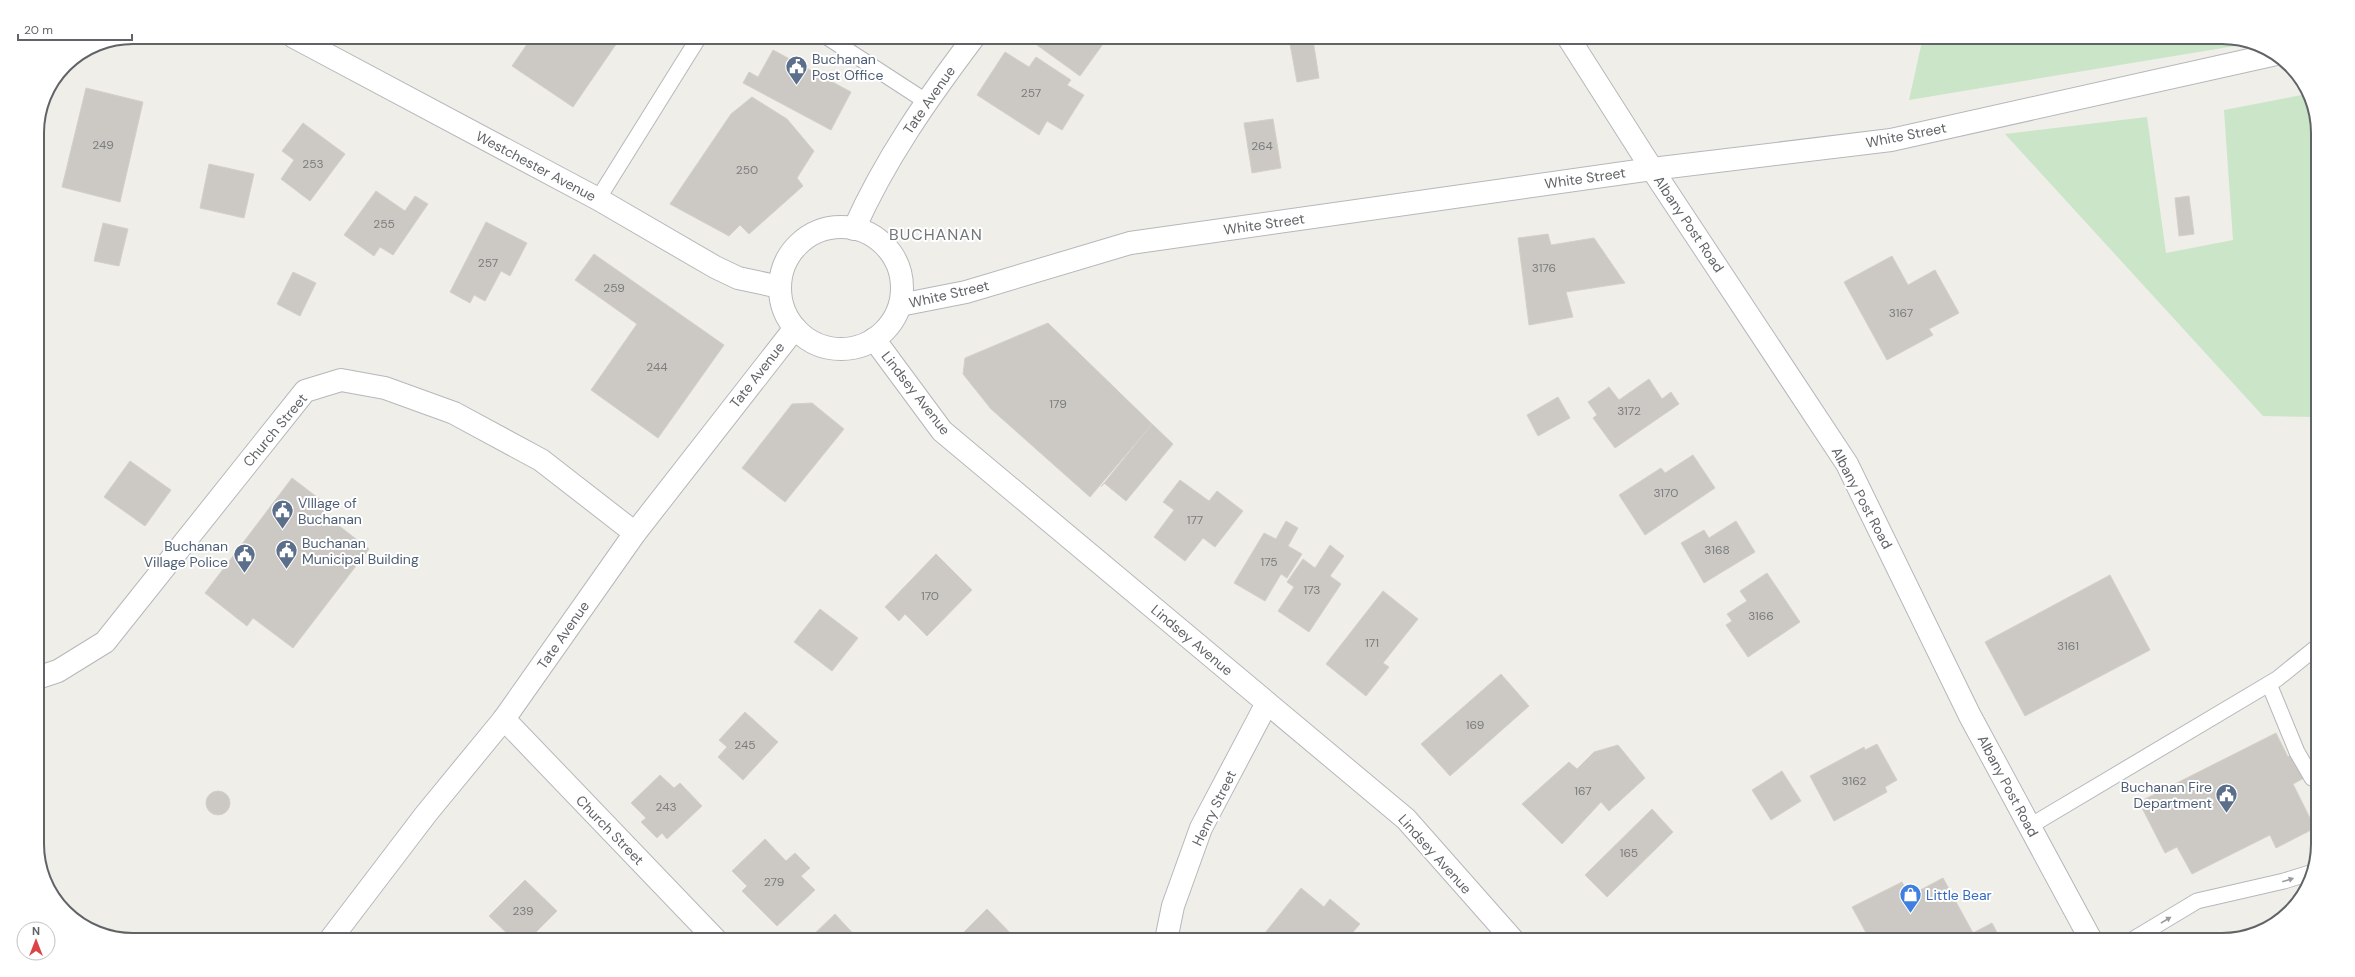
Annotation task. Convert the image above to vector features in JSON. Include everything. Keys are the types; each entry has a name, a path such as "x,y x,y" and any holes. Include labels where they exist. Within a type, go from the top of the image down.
{"street":[{"name":"Westchester Avenue","path":"307,44 598,199 715,268 738,278 780,287"},
{"name":"Tate Avenue","path":"854,229 883,169 927,102 969,44"},
{"name":"Albany Post Road","path":"1572,44 1652,169 1847,464 1970,716 2087,933"},
{"name":"White Street","path":"900,305 966,292 1130,243 1652,169 1891,140 2266,56"},
{"path":"827,229 854,229 876,238 893,256 901,278 900,305 890,324 874,339 849,348 831,348 814,343 794,328 784,310 780,287 786,262 802,241 827,229"},
{"name":"Tate Avenue","path":"335,933 426,814 504,720 634,533 794,328"},
{"name":"Lindsey Avenue","path":"874,339 942,431 1406,820 1507,933"},
{"name":"Church Street","path":"44,676 58,671 105,642 305,391 341,380 385,388 454,413 541,460 634,533"},
{"name":"Henry Street","path":"1167,933 1173,906 1201,828 1267,703"},
{"name":"Church Street","path":"504,720 709,933"}],"lane":[{"path":"598,199 695,44"},
{"path":"838,44 927,102"},
{"path":"2030,826 2269,684 2311,651"},
{"path":"2269,684 2297,752 2311,776"},
{"path":"2143,933 2197,900 2284,881 2306,874"}],"green space":[{"path":"1921,44 2228,44 2237,46 1909,100"},
{"path":"2302,95 2306,104 2311,127 2311,417 2263,416 2005,134 2147,117 2166,253 2233,240 2224,110"}],"building":[{"path":"527,44 616,44 573,107 512,66"},
{"path":"1038,44 1103,44 1080,76"},
{"path":"1290,44 1314,44 1319,78 1297,82"},
{"name":"Buchanan Post Office","path":"773,50 851,92 831,130 743,83 749,72 758,77"},
{"path":"1005,52 1029,67 1036,57 1071,80 1067,85 1084,95 1062,130 1047,121 1039,135 977,95"},
{"path":"86,88 143,102 120,202 62,187"},
{"path":"752,97 787,119 814,151 797,178 803,186 749,234 740,225 729,236 670,204 731,114"},
{"path":"1273,119 1281,168 1252,173 1244,123"},
{"path":"303,123 345,154 310,201 281,179 294,160 282,151"},
{"path":"209,164 254,174 244,218 200,208"},
{"path":"376,191 405,211 415,196 428,204 393,255 380,247 374,256 344,235"},
{"path":"2189,196 2194,234 2179,236 2175,198"},
{"path":"486,222 527,243 510,276 501,271 485,301 474,295 470,303 450,292"},
{"path":"103,223 128,229 119,266 94,261"},
{"path":"1548,234 1551,245 1594,238 1625,283 1566,292 1573,317 1529,325 1518,238"},
{"path":"594,254 724,345 658,438 591,390 637,324 575,280"},
{"path":"1892,256 1908,285 1935,270 1959,313 1929,329 1933,335 1887,360 1844,282"},
{"path":"293,272 316,283 300,316 277,304"},
{"path":"1048,323 1152,424 1090,497 991,409 963,374 965,358"},
{"path":"1649,379 1662,399 1671,392 1679,404 1615,448 1593,418 1597,415 1588,402 1609,387 1619,400"},
{"path":"1558,397 1570,418 1538,436 1527,415"},
{"path":"812,403 844,429 785,502 742,468 792,404"},
{"path":"1152,424 1173,444 1126,501 1104,483"},
{"path":"1693,455 1715,488 1645,535 1619,495 1661,468 1665,473"},
{"path":"130,461 171,490 145,526 104,497"},
{"name":"Buchanan Municipal Building","path":"292,478 330,507 325,515 369,549 293,648 253,618 247,626 205,593"},
{"path":"1180,480 1209,501 1217,491 1243,511 1215,547 1203,538 1185,561 1154,537 1174,510 1163,502"},
{"path":"1286,521 1298,528 1288,546 1302,554 1287,578 1281,574 1265,601 1234,583 1264,533 1276,539"},
{"path":"1736,521 1755,552 1704,583 1681,543 1704,530 1709,538"},
{"path":"1330,545 1344,556 1330,576 1341,584 1309,632 1278,611 1294,587 1287,582 1303,559 1315,568"},
{"path":"936,554 972,590 927,636 905,614 899,621 885,607"},
{"path":"1767,573 1800,622 1748,657 1726,625 1732,621 1727,614 1747,601 1740,591"},
{"path":"2110,575 2150,650 2025,716 1985,642"},
{"path":"1383,591 1418,619 1383,663 1389,667 1366,696 1326,664"},
{"path":"820,609 858,638 832,671 794,642"},
{"path":"1501,674 1529,706 1450,776 1421,744"},
{"path":"745,712 778,742 743,780 718,757 727,747 719,740"},
{"name":"Buchanan Fire Department","path":"2276,733 2288,757 2292,754 2304,778 2293,784 2311,820 2311,830 2276,848 2270,835 2192,874 2177,847 2165,853 2139,802"},
{"path":"1877,744 1897,780 1885,787 1887,792 1834,821 1810,776 1864,747 1865,750"},
{"path":"1618,745 1645,778 1609,811 1601,802 1562,844 1522,804 1569,762 1577,769 1594,752"},
{"path":"1782,771 1801,801 1771,820 1752,790"},
{"path":"660,775 674,788 680,783 702,806 667,839 662,833 657,838 641,822 646,818 631,803"},
{"path":"218,791 226,795 230,803 226,811 218,815 210,811 206,803 210,795"},
{"path":"1652,809 1673,832 1607,897 1585,875"},
{"path":"765,839 786,861 795,853 810,868 801,876 815,890 777,926 742,891 747,886 732,871"},
{"name":"Little Bear","path":"1943,878 1973,933 1866,933 1852,907 1902,882 1909,896"},
{"path":"525,880 557,911 535,933 507,933 489,916"},
{"path":"1301,888 1324,907 1330,899 1360,924 1352,933 1265,933"},
{"path":"987,909 1010,933 963,933"},
{"path":"835,914 853,933 815,933"},
{"name":"Little Bear","path":"1992,923 1997,933 1973,933"}],"place":[{"name":"Buchanan Post Office","path":"797,86"},
{"name":"VIllage of Buchanan","path":"282,530"},
{"name":"Buchanan Municipal Building","path":"287,570"},
{"name":"Buchanan Village Police","path":"244,574"},
{"name":"Buchanan Fire Department","path":"2227,814"},
{"name":"Little Bear","path":"1910,914"}],"district":[{"name":"BUCHANAN","path":"936,234"}]}
